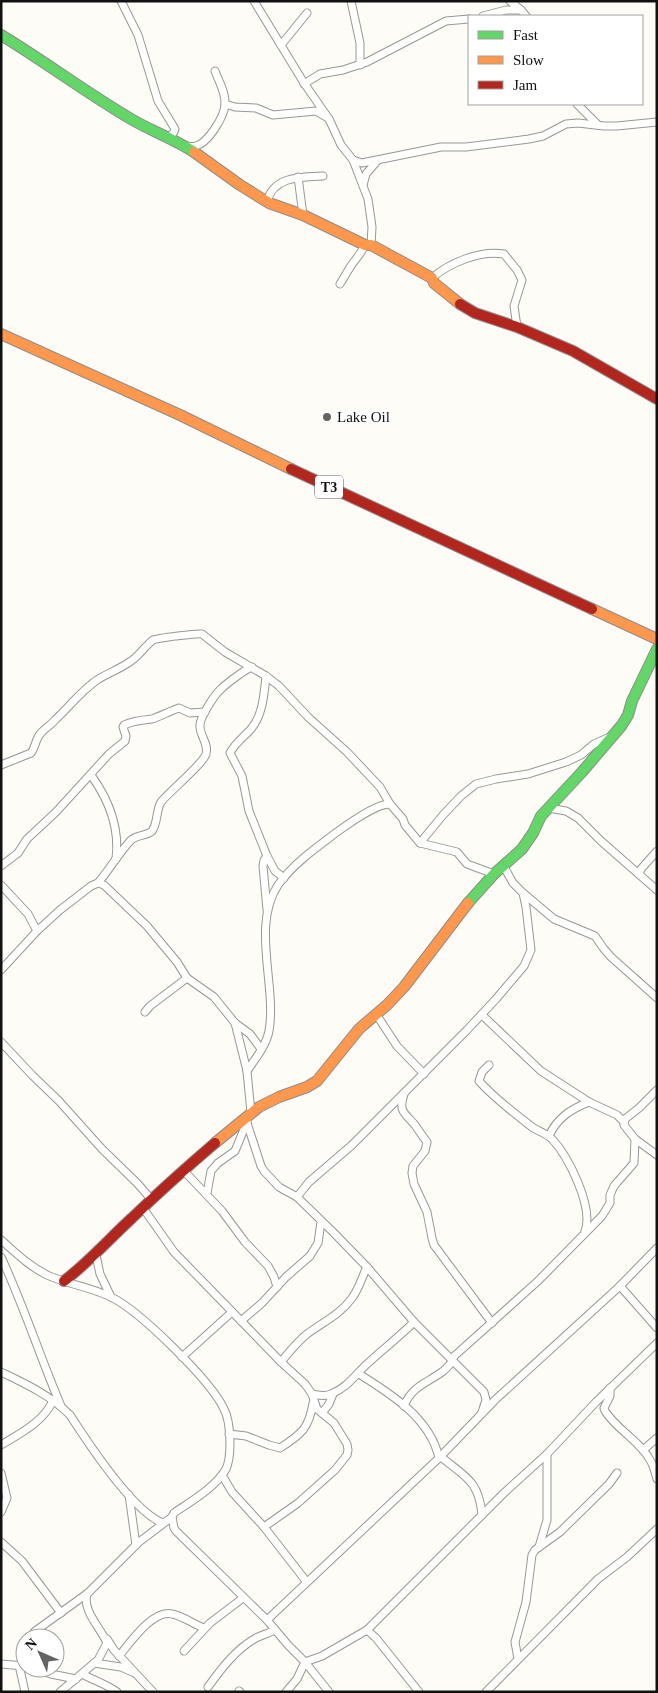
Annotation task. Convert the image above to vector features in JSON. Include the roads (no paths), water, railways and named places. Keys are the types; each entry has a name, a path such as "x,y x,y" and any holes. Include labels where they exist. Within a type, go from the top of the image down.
{"main road":[{"path":"1,35 127,116 168,139 183,145 267,202 303,215 384,253 432,278 434,283 469,310 573,351 657,399"},
{"name":"T3","path":"1,334 180,415 254,452 657,639"},
{"path":"64,1281 96,1255 106,1242 151,1199 259,1107 279,1097 307,1087 316,1081 346,1044 404,987 469,902 503,865 522,849 548,808 612,736 628,715 632,701 657,649"}],"street":[{"path":"121,1 138,35 158,101 175,129 168,139"},
{"path":"254,1 304,84 329,119 341,145 353,160 370,208 372,227 368,245 340,284"},
{"path":"351,1 360,43 360,65"},
{"path":"510,1 525,15"},
{"path":"487,15 506,10 521,10"},
{"path":"281,45 307,13"},
{"path":"304,84 320,74 360,65 446,21 468,19"},
{"path":"183,145 197,146 209,137 224,110 224,92 214,71"},
{"path":"225,104 241,108 256,108 272,114 316,111 329,119"},
{"path":"578,105 598,125"},
{"path":"353,160 362,163 430,149 466,147 529,139 543,136 566,124 578,123 604,126 657,122"},
{"path":"363,185 366,174 378,160"},
{"path":"267,202 269,193 276,185 298,177 323,176"},
{"path":"298,177 303,215"},
{"path":"432,278 455,262 485,255 504,254 517,270 522,280 514,306 516,327"},
{"path":"1,765 31,753 34,750 36,739 62,712 95,682 134,660 151,642 162,638 198,633 279,686 308,717 347,752 380,788 390,804 404,819 405,825 420,843 458,852 467,864 494,874"},
{"path":"1,970 37,931 85,890 98,883 135,837 152,831 161,802 203,759 206,749 200,720 220,689 252,667"},
{"path":"266,676 259,714 252,729 237,742 230,753 242,776 249,811 267,856 275,871 284,878"},
{"path":"1,866 18,853 27,839 47,821 109,754 125,741 124,725 139,720 155,718 179,708 190,713 205,712"},
{"path":"420,843 443,815 476,784 528,774 566,762 581,755 594,744 612,736"},
{"path":"91,775 105,797 114,823 118,847 116,859"},
{"path":"268,913 275,892 284,878 308,854 344,826 380,805 390,804"},
{"path":"548,808 566,811 578,818 657,890"},
{"path":"639,874 641,869 657,851"},
{"path":"246,1071 261,1049 269,1032 271,1008 266,934 268,913 262,866 267,856"},
{"path":"503,865 514,883 523,893 554,919 595,936 611,957 657,998"},
{"path":"98,883 104,885 147,926 188,978 214,998 235,1022 250,1034 261,1049"},
{"path":"1,885 28,914 37,931"},
{"path":"297,1197 314,1177 338,1158 424,1074 508,986 528,959 531,950 523,893"},
{"path":"145,1012 157,1000 188,978"},
{"path":"376,1014 397,1046 424,1074"},
{"path":"482,1015 540,1071 589,1102 617,1115 635,1139 657,1155"},
{"path":"235,1022 246,1071 248,1117 264,1172 280,1187 297,1197 367,1266 414,1322 484,1392 486,1400 482,1412"},
{"path":"1,1042 151,1199"},
{"path":"489,1064 479,1077 479,1081 531,1126 549,1136 566,1160 584,1200 588,1220 585,1232"},
{"path":"624,1122 657,1090"},
{"path":"404,1094 401,1102 403,1112 417,1127 427,1142 425,1151 413,1166 412,1173 414,1184 427,1212 434,1245 492,1323"},
{"path":"549,1136 563,1115 573,1108 589,1102"},
{"path":"207,1193 211,1171 218,1163 235,1151 248,1117"},
{"path":"404,1406 418,1387 426,1380 442,1372 452,1360 538,1281 606,1210 614,1186 634,1163 635,1139"},
{"path":"184,1171 207,1193 245,1242 268,1266 277,1287"},
{"path":"143,1208 174,1252 281,1362 305,1384 312,1394 317,1408 334,1423 344,1438 348,1450 347,1456 335,1470 298,1503 264,1527"},
{"path":"241,1320 262,1303 315,1249 320,1239 321,1222"},
{"path":"1,1240 25,1262 38,1270 111,1297 130,1309 182,1357 219,1400 228,1420 228,1462 222,1475 201,1495 174,1513 172,1517 136,1545 88,1592 40,1628"},
{"path":"267,1620 306,1581 440,1457 482,1412 620,1286 657,1248"},
{"path":"96,1255 100,1274 111,1297"},
{"path":"1,1257 29,1322 43,1365 61,1406"},
{"path":"281,1362 308,1333 335,1317 346,1306 354,1296 367,1266"},
{"path":"620,1286 657,1328"},
{"path":"182,1357 232,1312"},
{"path":"312,1394 324,1396 333,1394 345,1387 365,1366 401,1336 414,1322"},
{"path":"305,1662 322,1656 367,1630 482,1515 547,1454 657,1342"},
{"path":"1,1372 33,1387 61,1406 70,1415 121,1487 155,1520 163,1523"},
{"path":"359,1374 404,1406 432,1439 440,1457 474,1484 479,1494 482,1515"},
{"path":"610,1388 610,1396 605,1404 605,1411 643,1450 651,1461 657,1479"},
{"path":"322,1413 330,1404 333,1394"},
{"path":"1,1445 43,1416 53,1400"},
{"path":"229,1434 246,1436 269,1446 280,1448 306,1427 314,1402"},
{"path":"643,1450 657,1438"},
{"path":"539,1547 547,1520 547,1454"},
{"path":"1,1473 8,1498 1,1512"},
{"path":"518,1659 515,1642 526,1602 532,1555 539,1547 560,1532 609,1484 617,1473"},
{"path":"222,1475 237,1498 264,1527 306,1581"},
{"path":"129,1495 136,1545"},
{"path":"172,1517 176,1532 267,1620 329,1692"},
{"path":"486,1692 602,1575 627,1557 657,1529"},
{"path":"1,1542 22,1560 61,1613"},
{"path":"88,1592 86,1599 87,1607 104,1634 119,1656 152,1692"},
{"path":"184,1651 204,1628 231,1605 243,1598"},
{"path":"119,1656 142,1628 160,1614 174,1614 204,1628"},
{"path":"208,1687 219,1672 243,1647 256,1638 275,1630"},
{"path":"367,1630 376,1638 420,1692"},
{"path":"60,1692 98,1660 106,1648 107,1643 104,1634"},
{"path":"286,1692 297,1678 305,1662"},
{"path":"94,1663 121,1667 139,1676"},
{"path":"1,1664 15,1665"},
{"path":"65,1675 79,1676 92,1680 104,1684 117,1692"},
{"path":"23,1678 25,1692"}],"place":[{"name":"Lake Oil","path":"327,417"}]}
